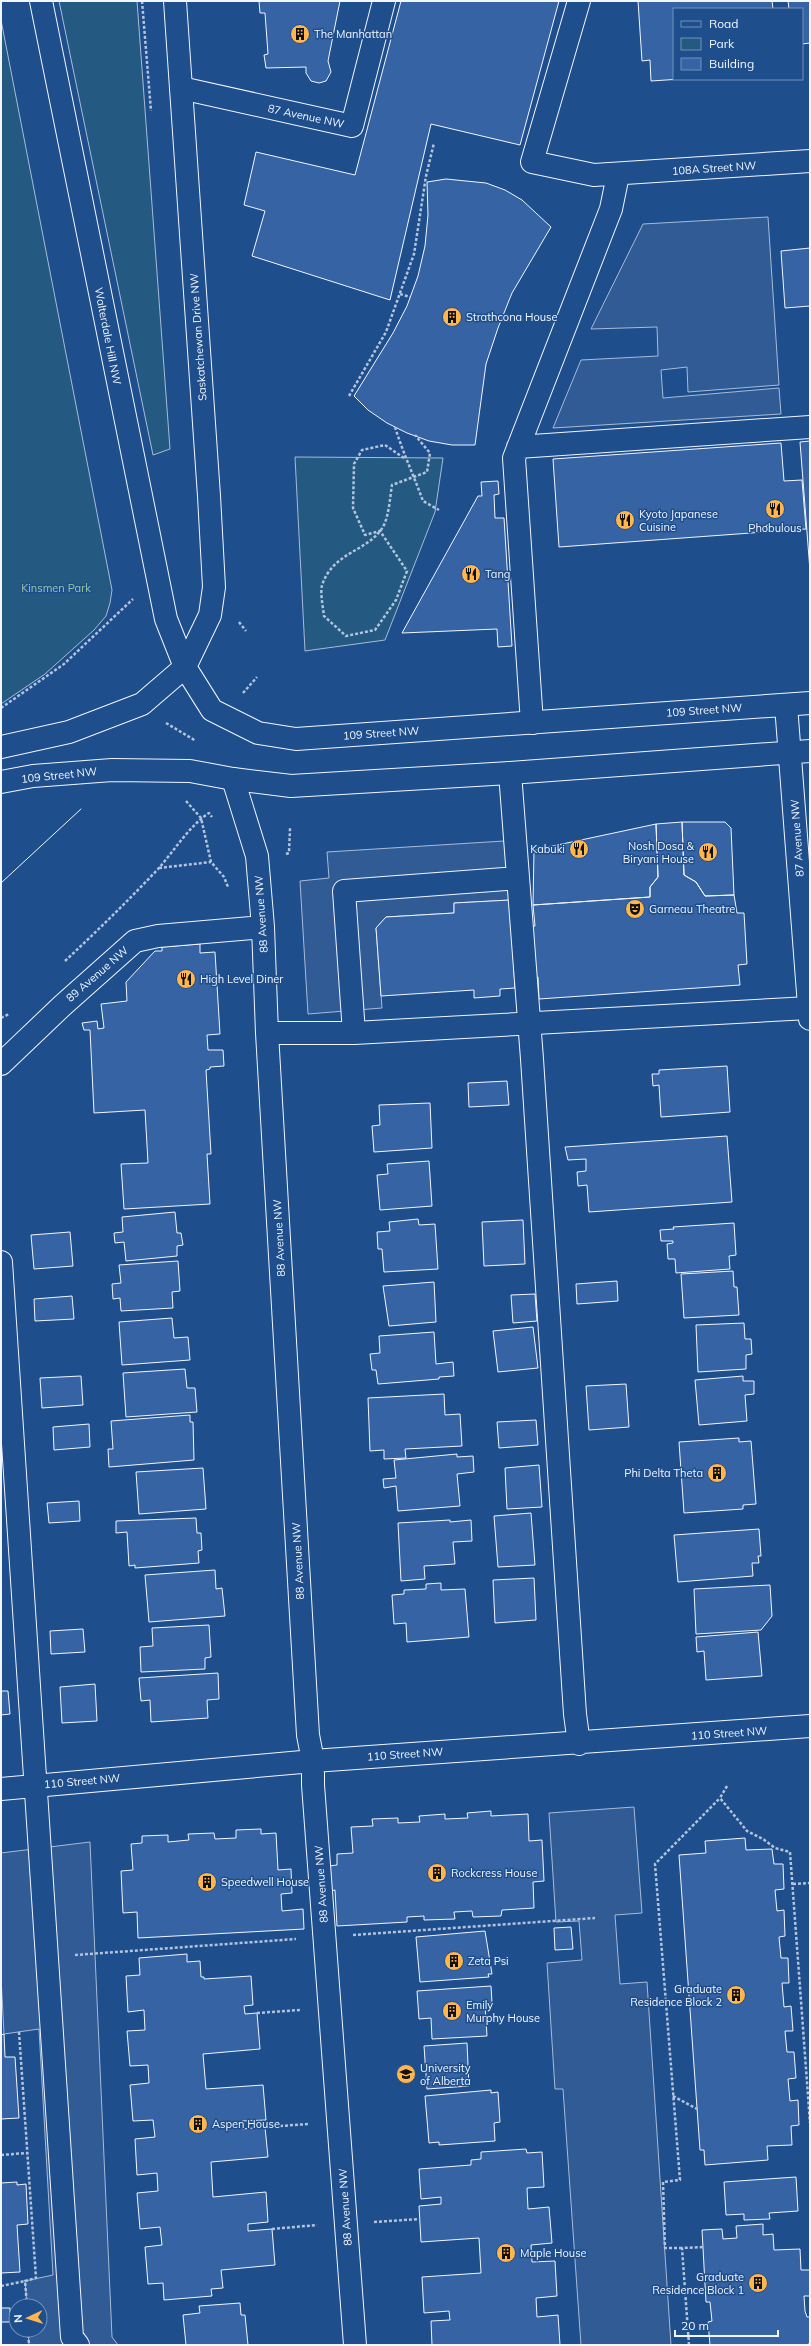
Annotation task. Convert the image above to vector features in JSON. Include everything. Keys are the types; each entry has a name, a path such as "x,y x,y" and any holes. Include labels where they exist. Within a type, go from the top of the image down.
{"street":[{"name":"Walterdale Hill NW","path":"41,1 157,581 170,631 185,667"},
{"name":"Saskatchewan Drive NW","path":"175,1 214,587 210,616 185,667"},
{"name":"87 Avenue NW","path":"181,88 352,126 384,1"},
{"name":"108A Street NW","path":"578,1 532,162 594,175 618,175 810,161"},
{"path":"532,723 514,458 611,209 618,175"},
{"path":"518,447 810,427"},
{"name":"109 Street NW","path":"185,667 212,710 258,733 296,739 810,703"},
{"path":"1,747 69,732 142,704 185,667"},
{"name":"87 Avenue NW","path":"786,705 800,752 810,1019"},
{"name":"109 Street NW","path":"1,782 33,776 112,770 190,771 233,780 291,786 510,774 800,752"},
{"path":"510,774 574,1706 579,1744"},
{"name":"88 Avenue NW","path":"233,780 257,856 263,927 267,1033 308,1735 313,1761 313,1785 355,2345"},
{"path":"354,1033 344,891 518,878"},
{"name":"89 Avenue NW","path":"1,1064 63,1005 135,941 158,936 263,927"},
{"path":"267,1033 354,1033 810,1008"},
{"path":"1,1262 72,2337 78,2345"},
{"name":"110 Street NW","path":"1,1789 313,1761 579,1744 810,1726"}],"path":[{"path":"349,396 386,332 414,254 426,176 434,143"},
{"path":"400,294 410,298"},
{"path":"395,427 404,458 414,477 423,501 439,510"},
{"path":"380,531 407,571 396,600 375,630 346,636 324,616 322,586 335,563 374,538 380,531 384,525 392,485 427,472 430,453 415,435"},
{"path":"380,531 365,535 353,508 354,464 362,450 385,445 404,458"},
{"path":"1,708 64,664 129,601"},
{"path":"235,616 246,631"},
{"path":"250,684 257,677"},
{"path":"171,728 202,743"},
{"path":"184,799 201,818 211,862 224,878 230,891"},
{"path":"62,964 158,868 201,818 209,813"},
{"path":"158,868 211,862"},
{"path":"1,1018 11,1013"},
{"path":"703,2247 664,2248 663,2182 680,2180 656,1864 720,1798 727,1786"},
{"path":"720,1798 747,1830 775,1848 790,1852 810,2123"},
{"path":"793,1884 810,1883"},
{"path":"257,2013 330,2008"},
{"path":"1,2286 36,2278 20,2032"},
{"path":"673,2096 697,2109"},
{"path":"265,2127 338,2121"},
{"path":"1,2155 27,2153"},
{"path":"272,2228 420,2219"},
{"path":"682,2248 689,2345"},
{"path":"25,2281 26,2298"}],"green space":[{"path":"59,1 137,1 170,449 153,455"},
{"name":"Kinsmen Park","path":"1,20 112,590 106,616 94,630 45,674 1,704"},
{"path":"295,457 443,458 435,512 385,640 305,651"}],"shaded area":[{"path":"768,217 779,385 688,392 687,367 661,370 663,398 779,388 781,414 553,428 581,360 658,356 657,327 591,329 643,224"},
{"path":"504,841 510,900 454,903 454,913 386,917 376,928 382,1008 308,1014 300,881 329,878 327,852"},
{"path":"634,1807 642,1913 615,1915 620,1984 647,1982 671,2345 581,2345 563,2089 555,2089 547,1963 582,1960 579,1921 556,1922 549,1813"},
{"path":"90,1842 112,2337 118,2345 29,2345 29,2338 48,2338 48,2298 26,2298 25,2281 53,2275 39,2029 4,2034 1,1977 1,1853"}],"building":[{"name":"The Manhattan","path":"259,1 340,1 328,61 331,72 326,81 319,83 311,81 306,73 306,67 266,68 264,55 268,54 265,13 260,13"},
{"path":"401,1 559,1 520,145 431,124 390,300 252,256 265,211 244,205 256,152 355,175"},
{"path":"638,1 772,1 773,8 673,8 673,80 651,81 650,60 642,61"},
{"path":"788,1 810,1 810,43 803,44 803,8 789,8"},
{"name":"Strathcona House","path":"446,179 486,183 505,190 522,200 551,227 512,293 498,328 486,364 475,445 452,445 429,441 407,433 387,423 368,410 354,396 393,333 407,306 418,276 425,246 428,215 427,182"},
{"path":"810,248 810,306 785,308 781,251"},
{"path":"810,441 810,571 800,442"},
{"path":"781,443 784,481 802,480 806,529 559,547 553,459"},
{"name":"Tang","path":"498,481 499,494 494,495 495,518 504,518 512,646 498,647 497,629 402,633 478,496 482,496 481,482"},
{"name":"Garneau Theatre","path":"682,822 684,875 696,882 705,896 734,895 737,913 744,913 747,964 738,965 740,985 539,999 538,977 530,978 528,927 535,926 533,905 650,897 650,887 658,877 656,824"},
{"name":"Nosh Dosa & Biryani House","path":"682,822 725,822 731,828 734,895 705,896 696,882 684,875"},
{"path":"656,824 658,877 650,887 650,897 533,905 534,850"},
{"path":"510,900 515,988 500,989 500,996 474,998 474,990 381,996 376,928 386,917 454,913 454,903"},
{"path":"200,944 200,953 215,952 220,1034 207,1035 208,1050 223,1050 224,1066 210,1067 210,1069 206,1070 211,1154 207,1154 210,1204 124,1209 121,1164 148,1163 145,1110 94,1113 90,1030 84,1030 82,1023 97,1021 98,1029 104,1028 101,1004 127,1001 126,982 155,951 162,951 162,947"},
{"path":"727,1066 730,1112 661,1117 659,1085 653,1086 652,1074 659,1074 659,1070"},
{"path":"507,1081 509,1105 469,1107 468,1083"},
{"path":"430,1103 432,1148 374,1152 372,1126 380,1125 379,1105"},
{"path":"727,1136 732,1202 589,1212 587,1185 578,1186 577,1172 586,1171 586,1159 568,1160 565,1147"},
{"path":"429,1161 432,1206 380,1210 377,1175 388,1174 387,1164"},
{"path":"175,1212 177,1233 181,1233 183,1245 177,1246 177,1256 126,1261 124,1242 115,1243 114,1233 123,1232 122,1217"},
{"path":"418,1219 419,1225 435,1224 438,1269 384,1272 382,1249 378,1249 377,1232 390,1231 389,1222"},
{"path":"523,1220 525,1264 484,1266 482,1222"},
{"path":"734,1223 736,1255 729,1256 730,1269 676,1273 675,1259 668,1259 667,1244 673,1243 673,1241 661,1241 660,1230 674,1229 673,1227"},
{"path":"70,1232 73,1266 34,1269 31,1235"},
{"path":"178,1261 180,1291 172,1292 173,1308 121,1311 120,1298 113,1299 112,1284 121,1283 119,1265"},
{"path":"733,1271 734,1287 737,1287 739,1315 684,1318 681,1274"},
{"path":"617,1281 618,1301 577,1304 576,1284"},
{"path":"434,1282 436,1322 389,1326 383,1286"},
{"path":"535,1294 537,1321 513,1323 511,1295"},
{"path":"72,1296 74,1319 35,1321 34,1299"},
{"path":"172,1318 174,1338 188,1337 190,1360 122,1365 119,1322"},
{"path":"744,1323 745,1339 751,1339 752,1354 746,1355 746,1369 698,1372 696,1325"},
{"path":"533,1327 538,1368 498,1372 493,1331"},
{"path":"434,1332 436,1364 453,1362 454,1376 439,1377 439,1379 378,1384 376,1370 372,1370 370,1354 380,1353 379,1336"},
{"path":"185,1369 187,1388 195,1388 197,1412 126,1417 123,1373"},
{"path":"81,1376 83,1405 42,1408 40,1378"},
{"path":"743,1376 743,1381 754,1381 754,1394 745,1395 747,1421 699,1425 695,1380"},
{"path":"626,1384 629,1427 589,1430 586,1386"},
{"path":"444,1394 445,1415 460,1414 462,1446 405,1449 406,1458 384,1459 384,1450 370,1451 368,1398"},
{"path":"190,1415 190,1422 193,1422 194,1460 109,1467 108,1449 113,1449 111,1421"},
{"path":"536,1420 538,1445 499,1448 497,1422"},
{"path":"89,1424 90,1447 54,1450 53,1427"},
{"name":"Phi Delta Theta","path":"739,1438 739,1442 751,1441 756,1504 743,1505 743,1509 684,1513 679,1442"},
{"path":"457,1454 457,1457 473,1456 474,1472 457,1474 460,1506 398,1511 396,1486 384,1488 383,1479 396,1478 394,1460"},
{"path":"539,1465 542,1507 507,1509 505,1468"},
{"path":"203,1468 206,1509 139,1514 136,1472"},
{"path":"79,1501 80,1521 49,1523 47,1503"},
{"path":"531,1513 535,1565 498,1567 494,1516"},
{"path":"196,1518 197,1533 201,1533 202,1550 198,1551 199,1563 135,1568 135,1565 129,1566 127,1532 116,1533 116,1521"},
{"path":"450,1520 450,1522 471,1520 472,1541 453,1542 455,1564 424,1566 425,1579 401,1581 398,1523"},
{"path":"759,1529 761,1556 758,1556 759,1563 752,1563 753,1576 678,1582 674,1535"},
{"path":"215,1570 216,1589 222,1588 225,1616 149,1622 145,1575"},
{"path":"534,1578 536,1620 495,1623 493,1580"},
{"path":"441,1583 441,1590 465,1589 469,1637 407,1642 406,1623 394,1624 392,1595 404,1594 404,1590 426,1589 426,1584"},
{"path":"770,1585 772,1616 761,1630 696,1634 694,1589"},
{"path":"209,1625 211,1657 205,1658 205,1669 141,1672 140,1647 153,1646 152,1628"},
{"path":"83,1629 85,1652 51,1654 50,1631"},
{"path":"758,1632 762,1676 706,1680 704,1651 697,1652 696,1637"},
{"path":"218,1673 219,1699 207,1700 208,1718 151,1722 150,1700 141,1701 139,1678"},
{"path":"95,1684 97,1721 62,1723 60,1687"},
{"path":"1,1691 8,1691 10,1714 1,1715"},
{"name":"Rockcress House","path":"491,1811 491,1816 528,1814 529,1841 542,1840 544,1881 533,1882 534,1908 502,1910 501,1916 473,1917 472,1911 454,1912 455,1919 424,1920 424,1916 407,1917 407,1922 337,1926 335,1890 331,1891 329,1866 337,1865 337,1854 353,1853 351,1827 373,1826 372,1819 398,1818 398,1823 420,1822 419,1816 445,1814 445,1819 468,1818 467,1813"},
{"name":"Speedwell House","path":"261,1829 261,1834 276,1833 278,1870 291,1869 292,1893 281,1894 282,1911 303,1909 304,1929 138,1938 137,1912 123,1913 121,1871 133,1870 131,1844 142,1843 142,1836 168,1835 168,1842 189,1840 188,1834 214,1833 215,1839 236,1838 236,1830"},
{"name":"Graduate Residence Block 2","path":"745,1838 746,1850 772,1849 774,1864 783,1864 784,1889 775,1890 777,1911 784,1910 785,1936 779,1937 781,1958 788,1958 789,1983 782,1983 784,2007 791,2006 793,2031 785,2031 787,2052 794,2052 796,2078 788,2079 790,2101 798,2100 799,2125 791,2126 792,2145 767,2146 768,2160 705,2165 704,2150 700,2150 679,1855 706,1853 705,1841"},
{"path":"571,1927 573,1949 555,1950 554,1928"},
{"name":"Zeta Psi","path":"485,1931 492,1974 488,1974 489,1977 420,1982 416,1937"},
{"name":"Aspen House","path":"187,1954 187,1962 200,1961 201,1977 204,1977 204,1979 251,1976 253,2005 244,2006 245,2014 257,2013 260,2049 203,2054 206,2089 263,2085 266,2120 242,2121 242,2129 265,2127 268,2157 211,2162 213,2197 266,2192 268,2222 248,2224 248,2231 272,2229 275,2265 221,2270 223,2288 211,2289 212,2296 164,2300 163,2283 148,2284 145,2247 162,2245 160,2227 140,2229 137,2193 158,2191 157,2173 137,2175 135,2139 155,2137 153,2120 133,2121 130,2085 149,2083 148,2065 130,2066 127,2031 145,2030 144,2010 128,2012 126,1976 140,1975 139,1958"},
{"name":"Emily Murphy House","path":"491,1986 492,2003 485,2004 487,2036 432,2039 431,2018 419,2019 417,1991"},
{"path":"4,2034 5,2057 15,2057 19,2118 1,2119 1,2035"},
{"path":"467,2043 469,2086 427,2089 424,2046"},
{"path":"491,2090 491,2093 498,2092 500,2122 494,2123 495,2141 439,2145 439,2142 429,2143 425,2096"},
{"name":"Maple House","path":"526,2149 527,2153 542,2152 544,2187 527,2188 528,2209 549,2207 552,2243 531,2245 532,2262 555,2261 557,2296 536,2298 537,2317 558,2315 560,2345 432,2345 431,2321 450,2320 449,2311 424,2313 422,2277 481,2273 479,2238 421,2242 419,2206 441,2204 441,2197 421,2199 419,2169 471,2165 471,2160 481,2159 481,2152"},
{"path":"796,2177 798,2211 769,2213 770,2219 744,2220 744,2214 726,2215 724,2182"},
{"path":"17,2182 17,2185 26,2184 28,2224 17,2225 20,2272 1,2273 1,2183"},
{"name":"Graduate Residence Block 1","path":"763,2224 763,2235 773,2234 774,2250 800,2249 801,2270 810,2270 810,2296 804,2296 805,2311 807,2317 810,2317 810,2343 807,2345 710,2345 708,2322 712,2321 710,2302 706,2302 702,2230 722,2229 723,2239 737,2238 736,2226"},
{"path":"240,2303 241,2315 245,2315 248,2345 186,2345 183,2315 200,2313 199,2306"},
{"path":"1,2308 8,2308 8,2322 1,2322"}],"tram line":[{"path":"1,883 81,809"}],"place":[{"name":"The Manhattan","path":"300,34"},
{"name":"Strathcona House","path":"452,317"},
{"name":"Phơbulous","path":"775,509"},
{"name":"Kyoto Japanese Cuisine","path":"625,520"},
{"name":"Tang","path":"471,574"},
{"name":"Kabuki","path":"579,849"},
{"name":"Nosh Dosa & Biryani House","path":"708,852"},
{"name":"Garneau Theatre","path":"635,909"},
{"name":"High Level Diner","path":"186,979"},
{"name":"Phi Delta Theta","path":"717,1473"},
{"name":"Rockcress House","path":"437,1873"},
{"name":"Speedwell House","path":"207,1882"},
{"name":"Zeta Psi","path":"454,1961"},
{"name":"Graduate Residence Block 2","path":"736,1995"},
{"name":"Emily Murphy House","path":"452,2011"},
{"name":"University of Alberta","path":"406,2074"},
{"name":"Aspen House","path":"198,2124"},
{"name":"Maple House","path":"506,2253"},
{"name":"Graduate Residence Block 1","path":"758,2283"}]}
